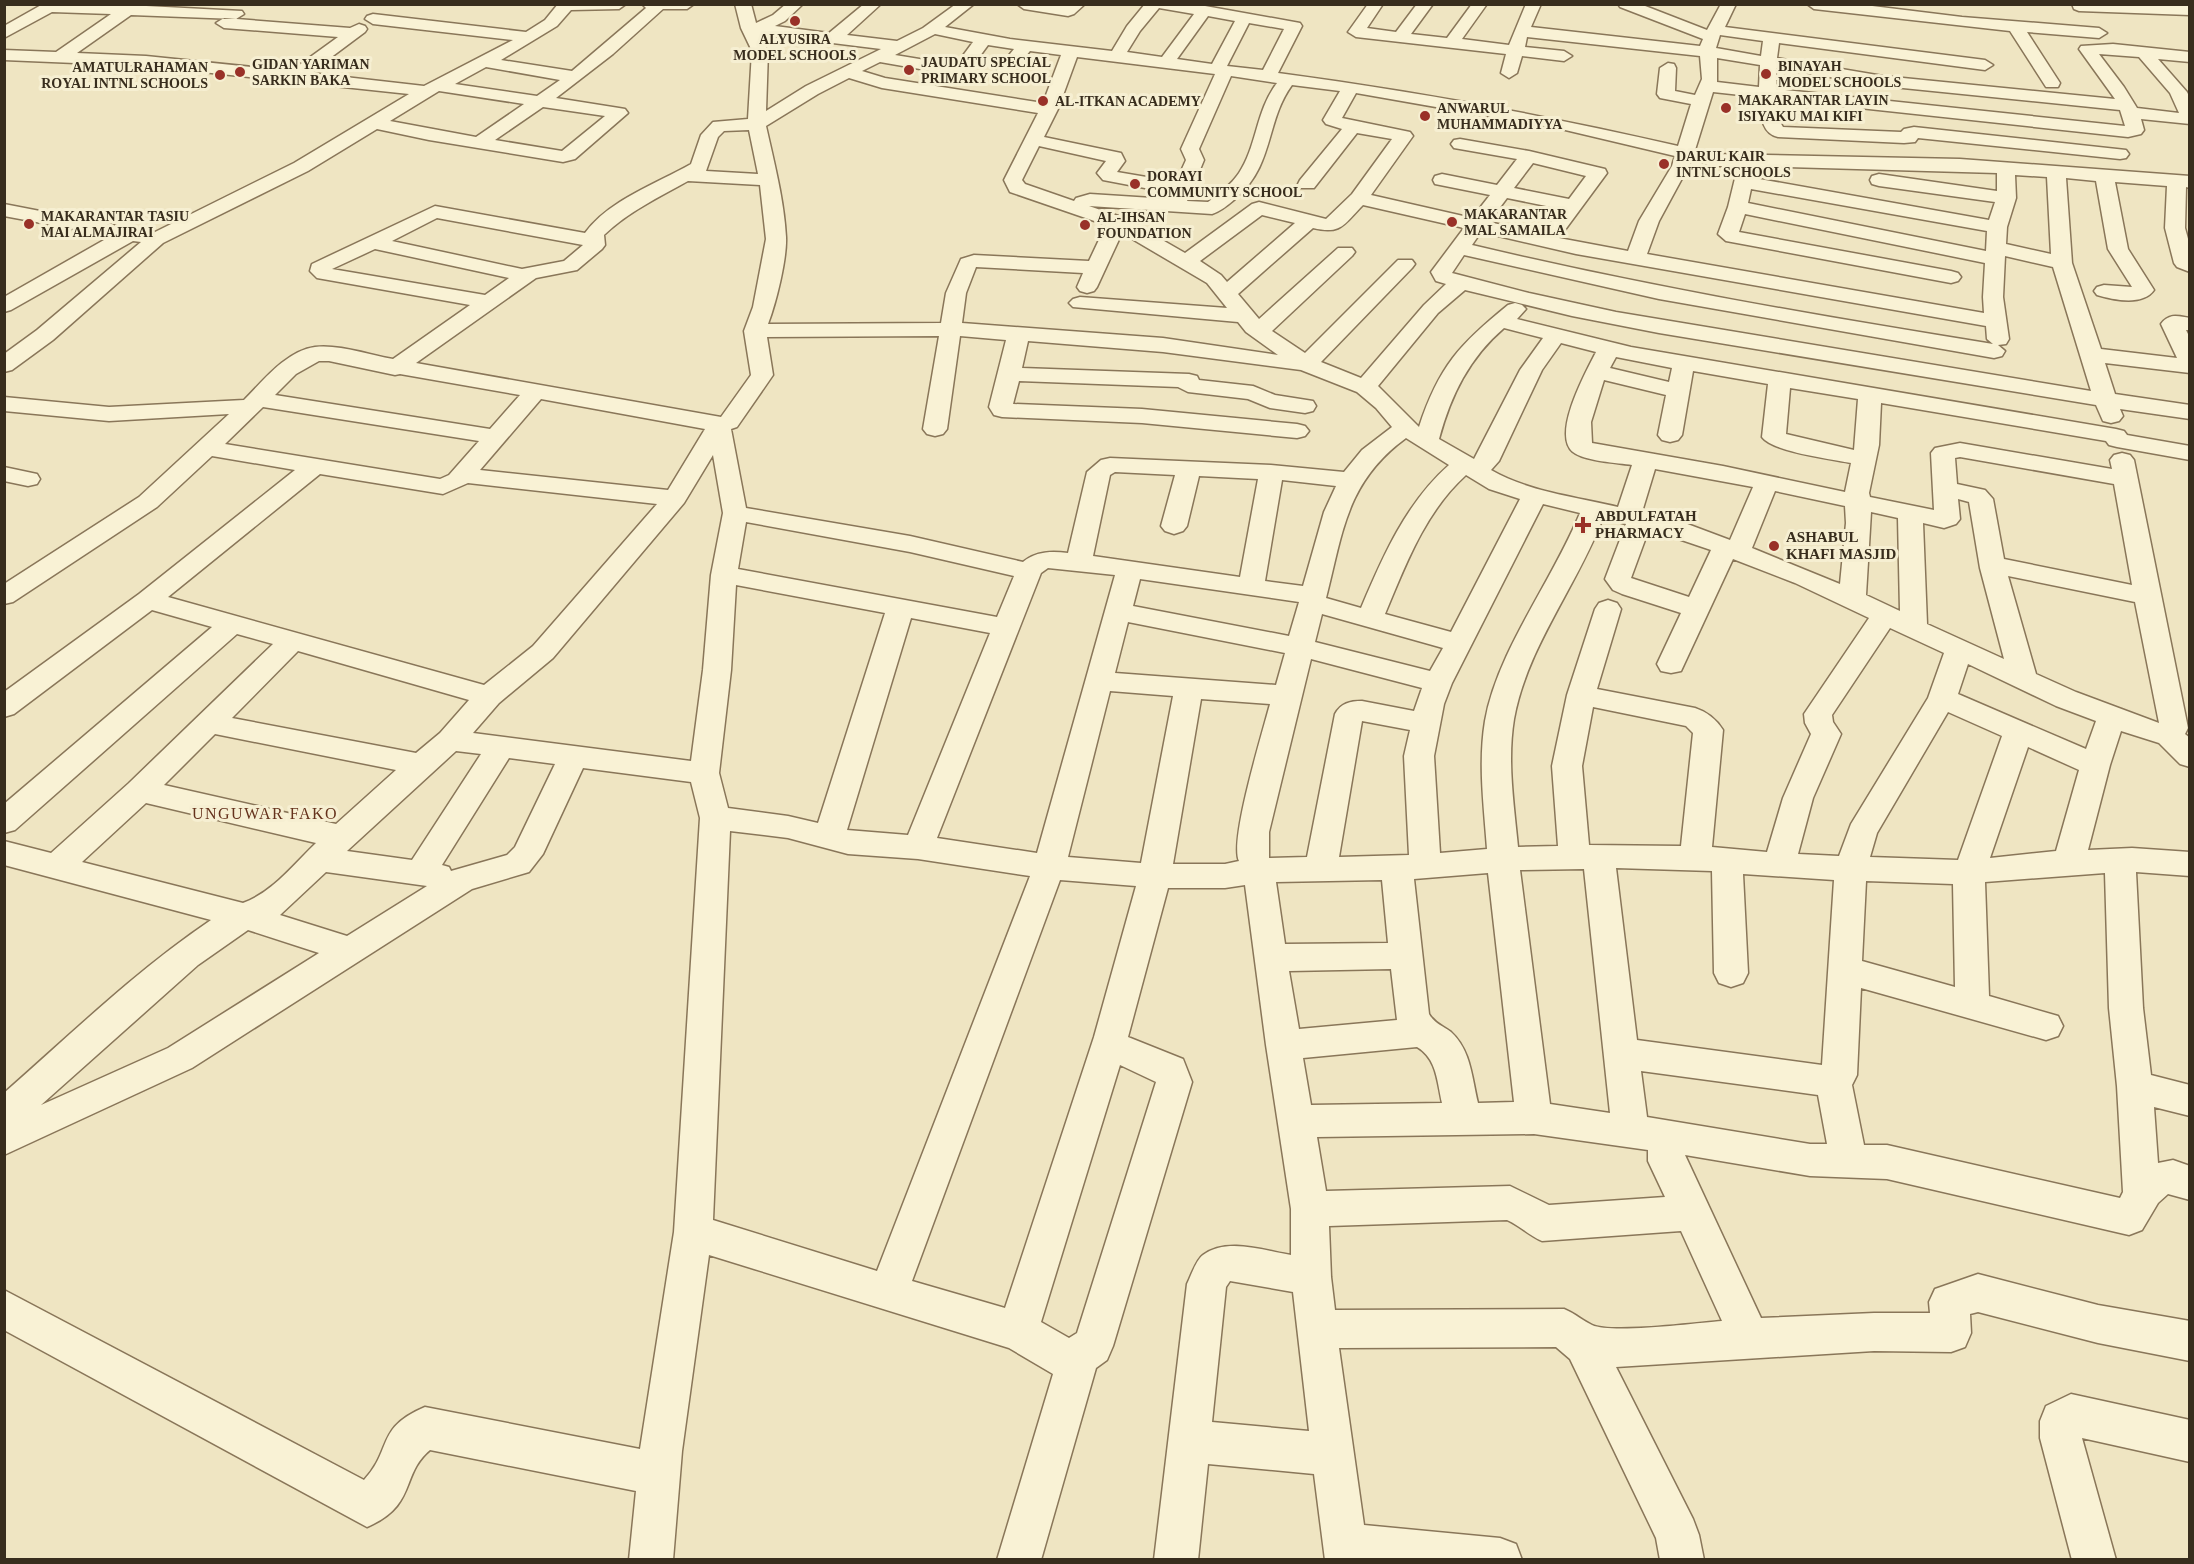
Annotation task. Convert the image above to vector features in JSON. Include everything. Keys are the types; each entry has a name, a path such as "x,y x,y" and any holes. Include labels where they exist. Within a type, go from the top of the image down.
{"street":[{"path":"250,4 224,23 353,33"},
{"path":"294,77 393,4"},
{"path":"4,365 59,322 156,239 237,196 301,167 432,88 484,62 551,23 566,5 619,4"},
{"path":"649,4 687,4"},
{"path":"4,596 148,502 288,369 315,354 328,354 395,368 719,425 729,422 762,375 755,331 764,307 776,239 769,180 757,124 760,51 743,4"},
{"path":"754,31 779,18 796,4"},
{"path":"833,38 874,4"},
{"path":"395,368 536,270 564,267 576,263 595,244 594,234 603,224 699,167 710,135 719,126 757,124 785,106 931,29 967,4"},
{"path":"1024,4 1068,11 1078,4"},
{"path":"1117,56 1133,29 1154,4"},
{"path":"1163,4 1212,10 1294,26 1268,76"},
{"path":"1376,4 1356,32 1515,52 1586,58"},
{"path":"1400,38 1416,14 1426,4"},
{"path":"1451,44 1480,4"},
{"path":"1509,73 1521,31 1534,4"},
{"path":"1625,4 1768,60 1832,73 1943,87 1986,65"},
{"path":"1953,4 1986,65 2130,110 2190,119"},
{"path":"480,143 575,76 607,51 658,5"},
{"path":"1820,5 1888,10 1962,22 2021,22 2096,28 2116,26"},
{"path":"1820,5 1832,27"},
{"path":"2078,5 2190,10"},
{"path":"2078,5 2113,49"},
{"path":"9,27 55,6 236,14"},
{"path":"2148,7 2180,36"},
{"path":"1635,258 1649,221 1678,173 1685,154 1706,87 1712,40 1726,8 1746,15"},
{"path":"59,58 127,10"},
{"path":"1166,62 1212,10"},
{"path":"1168,214 1195,160 1190,149 1221,69 1244,18"},
{"path":"373,19 528,37"},
{"path":"2021,22 2052,83"},
{"path":"931,29 983,40 1221,69 1408,96 1576,127 1685,154 1748,162 2006,168 2183,181 2175,228 2184,263 2190,266"},
{"path":"754,31 900,46"},
{"path":"1521,31 1712,40 1772,38 1986,65 2052,83 2117,86"},
{"path":"1772,38 1768,60 1767,93 1771,123 1778,132 1904,138 1909,138 1914,132 2120,154"},
{"path":"879,57 960,71 983,40"},
{"path":"1001,75 1026,46"},
{"path":"1832,73 1834,47"},
{"path":"1706,87 1662,68 1666,94 1706,87 2133,131 2135,130 2130,110 2117,86 2087,49 2113,49 2190,57"},
{"path":"1071,51 1049,109 1013,180 1017,188 1117,222 1212,208 1249,172 1272,102 1288,79"},
{"path":"2144,52 2178,92 2190,119"},
{"path":"1886,54 1893,82"},
{"path":"4,55 146,61 294,77 432,88 619,113 565,157 375,123"},
{"path":"1938,60 1943,87"},
{"path":"484,62 575,76"},
{"path":"500,97 540,71"},
{"path":"848,72 882,83 1049,109"},
{"path":"1187,261 1259,208 1330,226 1359,198 1404,136 1353,127 1332,120 1351,87"},
{"path":"1381,132 1408,96"},
{"path":"1417,212 1465,149 1451,139 1470,107"},
{"path":"1508,152 1528,118"},
{"path":"1307,184 1353,127"},
{"path":"2103,129 2120,154 2129,178"},
{"path":"1034,140 1115,157 1116,161 1106,173 1168,214 1187,261 1214,279 1252,324 1309,365 1365,387 1416,434 1498,484 1673,527 1804,577 2023,678 2153,732 2168,734 2190,756"},
{"path":"1460,144 1529,156 1598,173 1547,241"},
{"path":"1529,156 1441,273 1443,277 1662,328 1995,383 2190,412"},
{"path":"1748,162 1738,207 1728,234 1733,237 1951,277"},
{"path":"1800,162 1835,173 2006,198"},
{"path":"1460,248 1570,275 1994,351 1999,348 1993,297 1996,227 2006,198 2006,168"},
{"path":"2056,173 2062,263 2107,400 2123,464 2174,728 2168,734"},
{"path":"684,175 769,180"},
{"path":"2104,291 2140,294 2144,291 2118,249 2105,176"},
{"path":"1442,180 1574,206"},
{"path":"1742,182 1996,227"},
{"path":"1359,198 1547,241 1635,258 1996,321"},
{"path":"1072,207 1090,200 1168,214"},
{"path":"1738,207 1995,254 2062,263"},
{"path":"4,210 156,239"},
{"path":"489,302 320,272 322,266 435,212 595,241"},
{"path":"1227,293 1309,221"},
{"path":"1077,339 1080,303 1117,222"},
{"path":"4,306 130,234"},
{"path":"371,242 526,276"},
{"path":"1080,303 1252,324 1345,252"},
{"path":"935,429 956,293 966,266 974,261 1096,268"},
{"path":"1251,587 1281,473 1305,406 1309,365 1405,264"},
{"path":"1365,387 1431,309 1461,282"},
{"path":"1796,317 1807,288"},
{"path":"1500,1560 1346,1552 1311,1277 1310,1209 1283,1045 1259,870 1252,856 1254,832 1287,696 1336,512 1350,480 1371,452 1416,434 1433,417 1459,365 1470,349 1526,298"},
{"path":"4,312 59,322"},
{"path":"1501,321 1609,349 1683,364 2116,438 2190,453"},
{"path":"2091,356 2190,363 2172,324 2190,324"},
{"path":"755,331 950,329 1163,345 1309,365"},
{"path":"1018,334 1011,374 1000,407 1002,411 1185,419 1297,431"},
{"path":"1370,619 1402,543 1434,491 1470,466 1487,461 1531,370 1555,336"},
{"path":"1609,349 1586,394 1579,436 1581,447 1587,450 1767,482 1938,519 1947,519 1943,453 1960,450 2124,478"},
{"path":"1185,419 1193,350"},
{"path":"1994,351 1995,383"},
{"path":"1670,435 1683,364"},
{"path":"1597,372 1679,391"},
{"path":"1011,374 1189,383 1253,393 1270,401 1305,406"},
{"path":"1780,380 1774,437 1786,442 1864,459"},
{"path":"207,448 443,487 452,484 462,475 535,392"},
{"path":"1852,599 1858,523 1858,479 1864,459 1870,395"},
{"path":"4,404 109,414 164,412 255,402 496,437"},
{"path":"4,1116 177,963 244,916 267,907 283,896 341,837 450,740 489,696 543,652 675,498 719,425"},
{"path":"651,1560 659,1474 693,1232 715,818 704,773 717,670 724,575 735,513 719,425"},
{"path":"1646,460 1634,517 1617,579 1631,588 1695,608"},
{"path":"1079,562 1099,472 1110,465 1281,473 1350,480"},
{"path":"4,707 148,600 314,467"},
{"path":"1174,526 1189,468"},
{"path":"4,474 28,479"},
{"path":"462,475 675,498"},
{"path":"1671,664 1695,608 1731,550 1767,482"},
{"path":"1946,489 1976,495 1981,499 1993,568 2023,678"},
{"path":"1463,1119 1450,1057 1438,1042 1421,1032 1412,1015 1406,956 1419,756 1430,704 1438,683 1536,495"},
{"path":"1534,1118 1503,860 1497,761 1502,709 1520,658 1585,534 1594,508"},
{"path":"735,513 910,544 1029,571"},
{"path":"1910,513 1914,627"},
{"path":"918,848 1029,571 1039,561 1079,562 1251,587 1313,599 1370,619 1459,643"},
{"path":"1993,568 1997,566 2147,596"},
{"path":"888,1293 1049,867 1101,681 1129,570"},
{"path":"724,575 1006,627"},
{"path":"148,600 489,696"},
{"path":"829,837 901,606"},
{"path":"1608,609 1581,694 1567,766 1587,857 1621,1053 1630,1131"},
{"path":"1119,612 1301,647 1438,683"},
{"path":"1781,865 1785,835 1818,748 1826,734 1819,723 1818,714 1886,614"},
{"path":"4,822 233,623"},
{"path":"56,867 140,791 294,640"},
{"path":"1833,1081 1839,1075 1851,867 1862,832 1942,698 1959,650"},
{"path":"1101,681 1287,696"},
{"path":"1018,1331 1109,1045 1155,876 1189,688"},
{"path":"1581,694 1688,716 1703,724 1708,730 1695,858"},
{"path":"1942,698 2095,765"},
{"path":"1321,869 1349,714 1353,711 1362,711 1426,723"},
{"path":"2069,862 2095,765 2112,716"},
{"path":"208,723 422,765"},
{"path":"1972,1005 1969,872 2018,733"},
{"path":"450,740 704,773"},
{"path":"420,873 502,746"},
{"path":"4,1139 180,1058 462,880 518,864 523,859 574,756"},
{"path":"140,791 341,837"},
{"path":"715,818 788,827 848,842 918,848 1049,867 1155,876 1225,876 1259,870 1411,867 1587,857 1695,858 1781,865 1969,872 2069,862 2120,861 2190,864"},
{"path":"4,853 244,916 349,950"},
{"path":"319,859 462,880"},
{"path":"1727,861 1731,973"},
{"path":"2120,861 2126,1008 2135,1086 2142,1196"},
{"path":"1270,958 1406,956"},
{"path":"1845,970 2046,1026"},
{"path":"1283,1045 1421,1032"},
{"path":"693,1232 1018,1331 1066,1359 1079,1356 1093,1346 1174,1082 1170,1070 1109,1045"},
{"path":"1621,1053 1833,1081"},
{"path":"1833,1081 1849,1161"},
{"path":"2135,1086 2190,1101"},
{"path":"1296,1121 1534,1118 1679,1138 1810,1160 1887,1162 2129,1218 2142,1196 2154,1182 2171,1177 2190,1183"},
{"path":"1679,1138 1666,1147 1667,1161 1750,1338"},
{"path":"1310,1209 1510,1203 1531,1213 1542,1223 1692,1213"},
{"path":"1176,1560 1207,1284 1216,1268 1230,1263 1311,1277"},
{"path":"1584,1345 1630,1348 1750,1338 1874,1332 1952,1333 1949,1302 1978,1293 2098,1324 2190,1341"},
{"path":"4,1309 367,1505 380,1496 391,1482 408,1441 425,1428 659,1474"},
{"path":"1317,1329 1564,1328 1584,1345 1677,1535 1682,1560"},
{"path":"1019,1560 1079,1356"},
{"path":"2094,1560 2061,1438 2061,1421 2071,1415 2190,1441"},
{"path":"1190,1441 1332,1455"}],"place":[{"name":"ALYUSIRA MODEL SCHOOLS","path":"795,21"},
{"name":"JAUDATU SPECIAL PRIMARY SCHOOL","path":"909,70"},
{"name":"GIDAN YARIMAN SARKIN BAKA","path":"240,72"},
{"name":"BINAYAH MODEL SCHOOLS","path":"1766,74"},
{"name":"AMATULRAHAMAN ROYAL INTNL SCHOOLS","path":"220,75"},
{"name":"AL-ITKAN ACADEMY","path":"1043,101"},
{"name":"MAKARANTAR LAYIN ISIYAKU MAI KIFI","path":"1726,108"},
{"name":"ANWARUL MUHAMMADIYYA","path":"1425,116"},
{"name":"DARUL KAIR INTNL SCHOOLS","path":"1664,164"},
{"name":"DORAYI COMMUNITY SCHOOL","path":"1135,184"},
{"name":"MAKARANTAR MAL SAMAILA","path":"1452,222"},
{"name":"MAKARANTAR TASIU MAI ALMAJIRAI","path":"29,224"},
{"name":"AL-IHSAN FOUNDATION","path":"1085,225"},
{"name":"ABDULFATAH PHARMACY","path":"1583,525"},
{"name":"ASHABUL KHAFI MASJID","path":"1774,546"}],"district":[{"name":"UNGUWAR FAKO","path":"265,813"}]}
